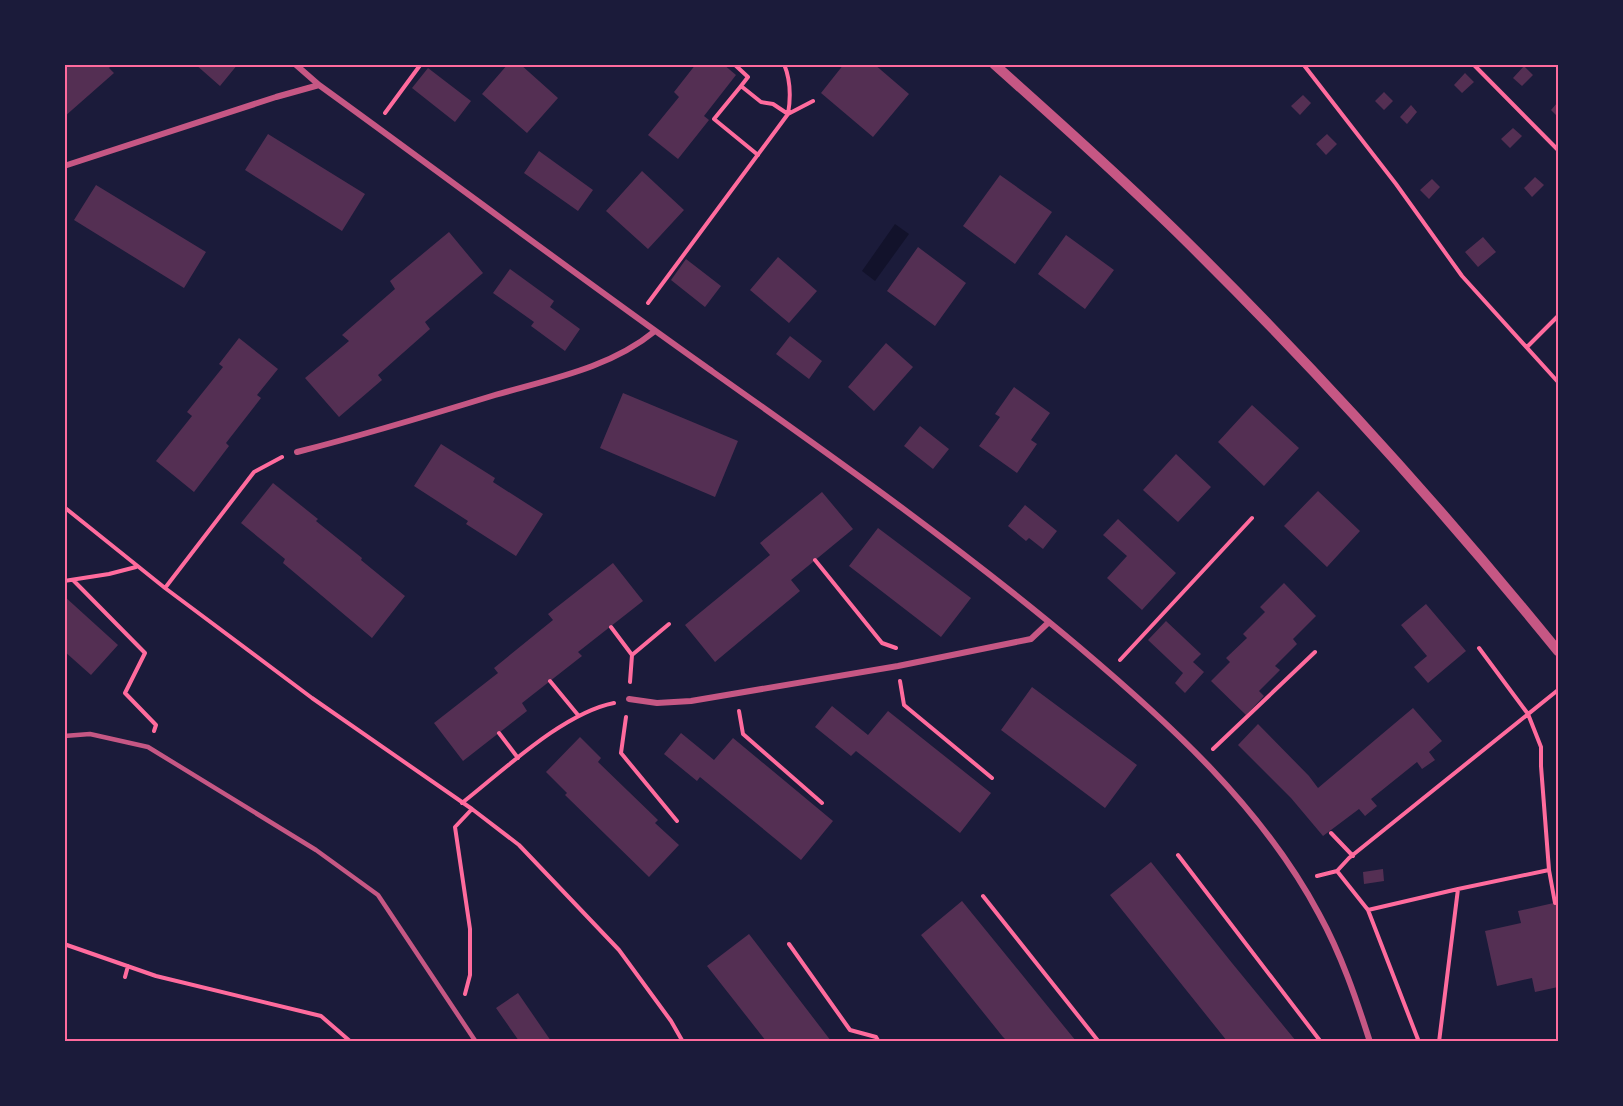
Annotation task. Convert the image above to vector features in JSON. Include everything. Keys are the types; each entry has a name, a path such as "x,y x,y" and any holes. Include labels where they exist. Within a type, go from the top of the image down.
{"street":[{"path":"295,64 320,85 637,318 868,482 1009,588 1109,672 1202,760 1267,834 1299,879 1334,943 1370,1041"},
{"path":"994,64 1183,238 1289,346 1390,453 1558,651"},
{"path":"64,166 257,103 320,85"},
{"path":"297,452 391,427 601,363 637,346 655,331"},
{"path":"629,699 657,702 691,701 898,666 1030,639 1049,622"}],"lane":[{"path":"64,736 90,734 148,747 316,850 378,895 476,1041"}],"path":[{"path":"376,126 422,64"},
{"path":"734,64 748,77 714,119 758,155"},
{"path":"784,64 788,73 791,96 788,114"},
{"path":"1304,64 1396,184 1462,276 1558,382"},
{"path":"1473,64 1558,150"},
{"path":"741,86 761,102 773,104 788,114"},
{"path":"637,318 788,114 813,101"},
{"path":"1527,347 1558,316"},
{"path":"165,588 254,472 274,460 297,452"},
{"path":"64,507 137,567 312,698 472,809 519,845 619,950 683,1041"},
{"path":"1109,672 1252,518"},
{"path":"815,560 882,643 930,660"},
{"path":"64,581 137,567"},
{"path":"73,580 144,653 125,693 156,725 148,747"},
{"path":"632,655 669,624"},
{"path":"610,627 632,655 629,699 621,753 677,821"},
{"path":"1479,648 1528,714 1541,747 1549,870 1555,903"},
{"path":"1202,760 1315,652"},
{"path":"898,666 903,705 992,778"},
{"path":"550,681 578,715"},
{"path":"1419,1041 1368,910 1337,871 1558,690"},
{"path":"737,694 743,734 822,803"},
{"path":"462,803 518,758 578,715 600,705 629,699"},
{"path":"499,733 518,758"},
{"path":"460,1016 470,975 470,929 455,827 472,809"},
{"path":"1331,833 1353,856"},
{"path":"1178,855 1320,1041"},
{"path":"1368,910 1549,870"},
{"path":"1439,1041 1458,889"},
{"path":"982,896 1099,1041"},
{"path":"789,944 850,1030 876,1037 879,1041"},
{"path":"64,945 127,969 321,1016 351,1041"},
{"path":"125,977 127,969"}],"shaded area":[{"path":"895,224 909,234 875,281 862,271"}],"building":[{"path":"64,64 113,64 109,68 114,73 64,117"},
{"path":"195,64 238,64 220,86"},
{"path":"508,64 520,64 558,98 527,133 482,94"},
{"path":"696,64 723,64 736,75 704,116 709,120 678,159 648,135 679,97 674,92"},
{"path":"844,64 874,64 909,94 873,137 821,93"},
{"path":"1524,66 1533,75 1522,86 1513,78"},
{"path":"428,68 471,101 455,122 412,88"},
{"path":"1465,73 1474,82 1462,93 1454,85"},
{"path":"1384,92 1393,101 1384,110 1375,101"},
{"path":"1303,95 1311,103 1300,115 1291,106"},
{"path":"1558,102 1558,117 1551,110"},
{"path":"1411,105 1417,112 1407,124 1400,117"},
{"path":"1513,128 1522,136 1510,148 1501,139"},
{"path":"268,134 365,194 342,231 245,170"},
{"path":"1327,134 1337,144 1326,155 1316,144"},
{"path":"539,151 593,190 578,211 524,173"},
{"path":"642,171 684,210 648,249 606,211"},
{"path":"1000,175 1052,212 1015,264 963,226"},
{"path":"1535,177 1544,185 1532,197 1524,188"},
{"path":"1432,179 1440,187 1429,199 1420,190"},
{"path":"96,185 206,252 184,288 74,220"},
{"path":"449,232 483,273 425,322 430,329 378,375 382,380 339,417 305,378 349,341 342,335 395,289 390,281"},
{"path":"1066,235 1114,270 1085,309 1038,274"},
{"path":"1483,237 1496,252 1478,267 1465,252"},
{"path":"918,247 966,283 935,326 887,291"},
{"path":"778,257 817,291 789,323 750,290"},
{"path":"686,259 721,286 705,307 671,280"},
{"path":"510,269 554,301 550,307 580,329 565,351 531,326 534,322 493,293"},
{"path":"790,336 822,361 809,379 776,354"},
{"path":"239,338 278,369 257,395 261,398 226,443 229,446 194,492 156,461 192,416 187,412 223,367 219,364"},
{"path":"886,343 913,367 874,411 848,387"},
{"path":"1014,387 1050,413 1031,440 1037,444 1017,473 979,446 1000,417 995,414"},
{"path":"623,393 738,441 715,497 600,448"},
{"path":"1252,405 1299,448 1264,486 1218,442"},
{"path":"920,426 949,449 933,469 904,446"},
{"path":"441,444 495,478 493,482 543,514 516,556 466,524 468,521 414,486"},
{"path":"1176,454 1211,487 1178,522 1143,490"},
{"path":"273,483 318,519 316,521 405,596 372,638 283,563 285,559 241,523"},
{"path":"1318,491 1360,531 1327,567 1284,526"},
{"path":"822,492 853,529 791,580 800,591 715,662 685,625 770,555 760,543"},
{"path":"1025,505 1057,531 1043,549 1029,538 1026,541 1008,526"},
{"path":"1118,519 1176,573 1142,610 1107,578 1127,556 1103,535"},
{"path":"878,528 971,598 941,637 849,566"},
{"path":"613,563 643,601 578,652 582,656 522,703 527,711 463,761 434,723 498,673 494,668 553,620 548,614"},
{"path":"1284,583 1316,616 1293,639 1297,644 1275,666 1280,670 1259,691 1264,696 1246,715 1211,681 1230,662 1226,658 1247,638 1243,634 1265,612 1260,607"},
{"path":"64,596 118,645 91,675 64,651"},
{"path":"1426,604 1466,651 1428,683 1414,667 1427,656 1401,625"},
{"path":"1166,621 1201,654 1193,662 1204,672 1185,693 1175,683 1183,673 1148,640"},
{"path":"1032,687 1137,765 1105,808 1001,730"},
{"path":"832,706 868,735 888,711 991,793 960,833 856,751 851,756 815,727"},
{"path":"1413,708 1442,741 1429,752 1435,760 1422,769 1417,762 1371,799 1377,806 1365,816 1359,809 1323,836 1291,798 1238,745 1258,724 1318,788"},
{"path":"681,733 714,760 733,738 833,821 801,860 700,777 697,781 664,754"},
{"path":"580,737 601,758 598,762 658,820 655,823 679,845 649,877 565,795 567,793 546,772"},
{"path":"1151,862 1296,1041 1227,1041 1110,895"},
{"path":"1383,869 1384,881 1364,884 1363,872"},
{"path":"962,901 1076,1041 1007,1041 1003,1037 921,935"},
{"path":"1558,902 1558,987 1535,992 1532,978 1497,986 1485,931 1521,923 1518,911"},
{"path":"749,934 831,1041 766,1041 707,966"},
{"path":"518,993 551,1041 519,1041 496,1008"}]}
